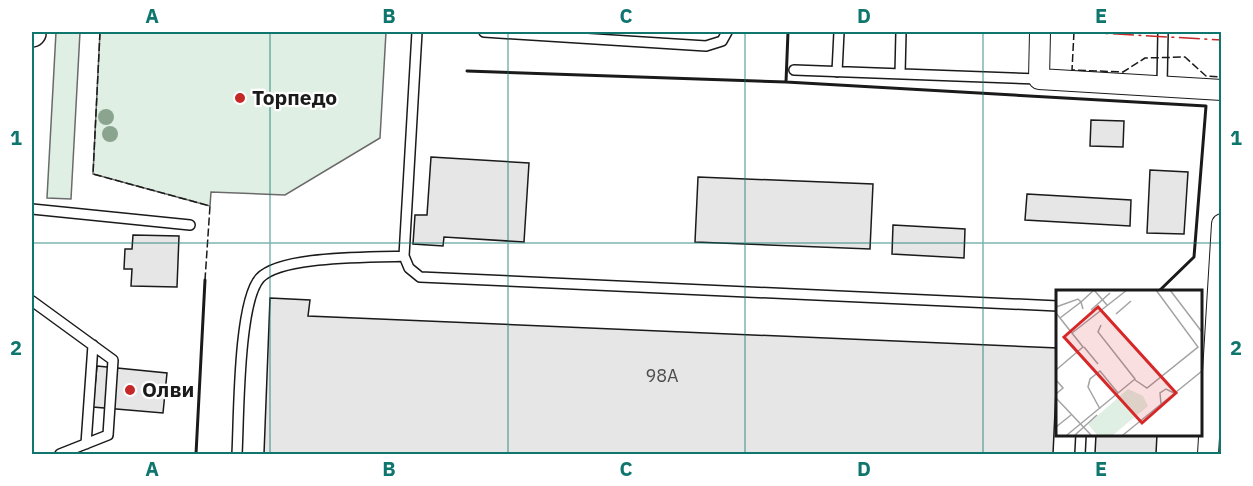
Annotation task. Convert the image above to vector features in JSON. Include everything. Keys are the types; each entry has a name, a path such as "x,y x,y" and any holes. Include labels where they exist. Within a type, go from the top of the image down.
{"street":[{"path":"1040,32 1039,79 1221,90"},
{"path":"1208,454 1221,224"}],"lane":[{"path":"417,32 404,256 410,268 420,277 1056,306"},
{"path":"484,32 706,46 722,40 727,32"},
{"path":"837,72 839,32"},
{"path":"900,74 901,32"},
{"path":"1162,86 1163,32"},
{"path":"794,70 1039,79"},
{"path":"32,209 190,225"},
{"path":"237,454 242,351 250,295 261,277 302,262 404,256"},
{"path":"32,301 113,360 108,435 60,454"},
{"path":"86,444 93,345"},
{"path":"1080,454 1081,435"}],"green space":[{"path":"56,32 80,32 71,199 47,198"},
{"name":"Торпедо","path":"100,32 386,32 380,138 285,195 211,192 210,206 93,174"}],"building":[{"path":"1091,120 1124,121 1123,147 1090,146"},
{"path":"431,157 529,163 524,242 444,237 443,246 413,244 415,215 427,215"},
{"path":"1150,170 1188,172 1184,234 1147,233"},
{"path":"698,177 873,184 870,249 695,242"},
{"path":"1027,194 1131,200 1130,226 1025,220"},
{"path":"893,225 965,229 964,258 892,254"},
{"path":"133,235 179,236 177,287 131,286 132,269 124,269 125,249 132,249"},
{"path":"270,298 310,300 308,316 1056,348 1053,454 264,454"},
{"path":"97,366 167,373 163,413 93,407"},
{"path":"1096,435 1157,435 1156,454 1095,454"}],"fence":[{"path":"100,32 93,174 210,206 205,280"},
{"path":"1074,32 1072,70 1123,72 1145,58 1185,57 1206,76 1222,77"}],"wall":[{"path":"786,82 788,32"},
{"path":"467,71 786,82 1206,106 1194,257 1160,290"},
{"path":"196,454 205,280"}],"power":[{"path":"1080,32 1222,40"}],"place":[{"name":"Торпедо","path":"240,98"},
{"name":"Олви","path":"130,390"}]}
